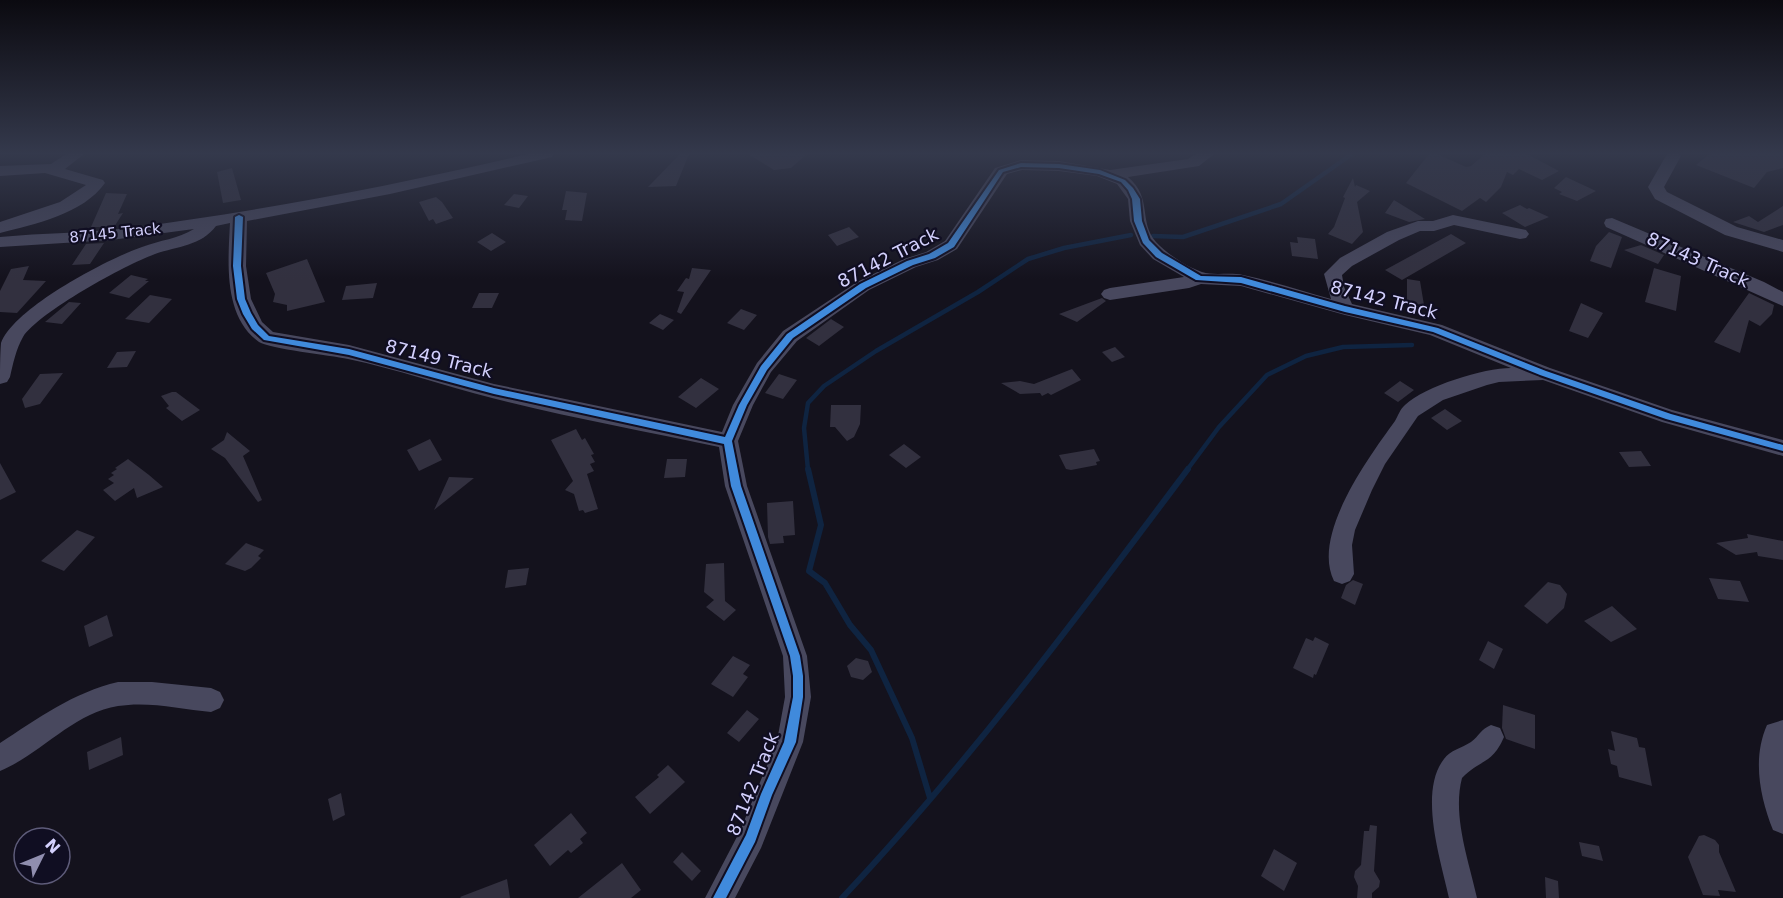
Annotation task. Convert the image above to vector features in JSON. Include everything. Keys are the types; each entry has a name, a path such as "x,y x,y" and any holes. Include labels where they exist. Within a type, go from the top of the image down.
{"street":[{"path":"0,228 63,207 82,196"},
{"name":"87145 Track","path":"0,242 124,233 239,217 357,196"},
{"name":"87142 Track","path":"718,898 751,838 790,742 798,697 795,656 736,486 728,441 755,383 776,351 790,336 863,286 910,263 932,256 951,245 984,196"},
{"name":"87142 Track","path":"1134,196 1140,230 1151,247 1159,255 1199,278 1224,277 1241,280 1345,309 1435,330 1543,373 1669,417 1783,448"},
{"path":"1663,196 1731,231 1783,246"},
{"name":"87149 Track","path":"239,217 239,285 249,316 257,329 267,338 349,352 494,391 728,441"},
{"path":"1345,309 1335,287 1333,274 1347,262 1411,228 1434,226 1449,220 1520,234"},
{"path":"0,377 15,335 35,315 119,263 148,250 197,236 211,221"},
{"name":"87143 Track","path":"1612,223 1758,286 1783,300"},
{"path":"1110,294 1189,282 1199,278"},
{"path":"1342,574 1341,545 1344,530 1360,489 1378,458 1411,411 1436,395 1483,379 1499,375 1533,376 1543,373"},
{"path":"0,758 58,721 103,697 133,694 211,700"},
{"path":"1783,732 1776,734 1770,764 1783,820"},
{"path":"1463,898 1448,816 1447,781 1454,767 1485,749 1491,737"}],"building":[{"path":"105,196 126,196 118,214 123,213 114,227 91,227"},
{"path":"222,196 240,196 241,200 223,203"},
{"path":"512,196 528,196 519,208 504,205"},
{"path":"565,196 586,196 582,221 565,220 567,210 562,210"},
{"path":"1364,196 1357,202 1363,232 1352,244 1328,234 1334,227 1345,198 1343,197"},
{"path":"1432,196 1492,196 1486,202 1480,198 1462,211"},
{"path":"1564,196 1587,196 1577,201"},
{"path":"436,197 453,218 436,224 433,219 429,221 419,202"},
{"path":"1394,200 1425,219 1409,222 1385,213"},
{"path":"1520,205 1549,217 1525,227 1502,213"},
{"path":"1783,206 1783,225 1764,232 1733,222 1749,216 1758,222"},
{"path":"849,227 859,237 837,246 828,235"},
{"path":"1609,232 1622,237 1611,268 1590,261 1596,246"},
{"path":"492,233 506,242 491,251 477,242"},
{"path":"1451,234 1466,243 1402,280 1385,270"},
{"path":"1297,237 1315,239 1318,259 1292,256 1290,242 1298,243"},
{"path":"104,243 90,264 72,265 86,244"},
{"path":"1641,245 1664,255 1658,264 1624,250"},
{"path":"307,259 325,302 287,311 287,305 273,302 275,294 266,273"},
{"path":"29,266 23,280 46,281 17,313 0,312 0,291 11,269"},
{"path":"692,268 711,270 681,314 677,312 684,292 677,291 686,278 689,279"},
{"path":"1654,268 1681,276 1676,311 1645,302"},
{"path":"131,275 149,281 129,298 109,293"},
{"path":"1407,279 1420,281 1424,305 1407,303"},
{"path":"377,283 373,298 342,300 346,286"},
{"path":"479,293 499,293 492,308 472,308"},
{"path":"1749,293 1774,305 1772,314 1760,326 1749,320 1740,353 1714,342"},
{"path":"150,295 172,299 149,323 125,319"},
{"path":"1102,298 1106,301 1077,322 1059,314"},
{"path":"69,302 81,303 62,324 45,322"},
{"path":"1581,303 1603,313 1588,338 1569,331"},
{"path":"741,309 757,315 744,330 727,323"},
{"path":"660,314 674,320 663,330 649,323"},
{"path":"831,319 844,327 819,346 806,338"},
{"path":"1115,347 1125,357 1112,362 1102,352"},
{"path":"136,351 127,367 107,368 117,352"},
{"path":"1072,369 1081,380 1051,395 1048,393 1042,396 1040,393 1020,394 1001,383 1020,381 1034,384"},
{"path":"63,373 40,404 25,408 22,399 40,374"},
{"path":"779,374 797,380 783,399 765,393"},
{"path":"701,378 719,389 696,408 678,397"},
{"path":"1400,381 1414,390 1398,402 1384,393"},
{"path":"176,392 200,410 182,421 166,408 169,406 161,396"},
{"path":"831,405 861,405 860,424 854,437 847,441 835,427 830,427"},
{"path":"1445,409 1462,421 1447,430 1431,418"},
{"path":"576,429 582,440 585,438 594,454 591,455 595,462 590,464 594,471 587,474 598,509 585,513 583,510 579,511 574,494 565,490 573,481 551,440"},
{"path":"227,432 250,451 243,456 262,500 258,502 225,458 211,449 224,440"},
{"path":"430,439 442,460 419,471 407,450"},
{"path":"904,444 921,457 906,468 889,455"},
{"path":"1094,449 1100,461 1096,462 1097,465 1071,470 1066,469 1059,455"},
{"path":"1641,451 1651,466 1629,467 1619,452"},
{"path":"128,459 163,487 137,498 134,488 115,501 103,490 114,483 108,479 114,475 111,473 117,469 115,468"},
{"path":"667,459 687,459 685,477 664,478"},
{"path":"0,463 16,492 0,500"},
{"path":"449,477 474,478 434,510"},
{"path":"793,501 795,535 783,536 784,543 770,544 767,503"},
{"path":"77,530 95,537 64,571 41,561"},
{"path":"1747,534 1783,541 1783,560 1758,556 1757,552 1736,555 1716,543 1748,538"},
{"path":"246,543 264,550 258,556 261,558 251,568 245,571 225,564"},
{"path":"724,563 725,601 736,610 724,621 706,607 714,600 704,592 706,564"},
{"path":"529,568 526,585 505,588 508,570"},
{"path":"1709,578 1740,581 1749,602 1718,599"},
{"path":"1353,580 1363,584 1355,605 1341,598 1346,585"},
{"path":"1548,582 1560,585 1567,594 1564,608 1547,624 1524,606"},
{"path":"1612,606 1637,629 1611,642 1584,621"},
{"path":"107,615 113,636 89,647 84,626"},
{"path":"1315,637 1329,644 1313,678 1293,668 1306,638 1313,641"},
{"path":"1488,641 1503,649 1494,669 1479,660"},
{"path":"733,656 750,665 743,674 748,677 733,697 711,684"},
{"path":"856,658 868,661 872,672 863,680 851,677 847,666"},
{"path":"1503,705 1535,715 1535,749 1506,739 1502,728"},
{"path":"747,710 759,719 739,742 727,733"},
{"path":"1611,731 1637,738 1639,747 1645,748 1652,786 1619,777 1617,766 1611,764 1608,749 1615,751"},
{"path":"121,737 123,755 89,770 87,752"},
{"path":"668,765 685,782 650,814 635,797 659,777 657,775"},
{"path":"341,793 345,815 333,821 328,799"},
{"path":"571,813 587,833 580,839 583,843 571,853 568,850 550,866 534,845"},
{"path":"1370,825 1377,826 1374,871 1380,881 1379,887 1372,893 1372,898 1357,898 1358,886 1354,877 1355,871 1361,865 1364,831 1369,831"},
{"path":"1704,835 1715,840 1719,845 1719,852 1736,892 1718,890 1720,896 1703,895 1688,857 1699,836"},
{"path":"1579,842 1599,846 1603,861 1582,856"},
{"path":"1274,849 1297,863 1284,891 1261,876"},
{"path":"682,852 701,871 692,881 673,862"},
{"path":"622,863 641,890 631,898 578,898"},
{"path":"1545,877 1558,881 1559,898 1546,898"},
{"path":"507,879 510,898 460,897"}],"waterway":[{"path":"1153,236 1183,237 1281,204 1292,196"},
{"path":"808,470 804,428 808,403 824,386 876,351 978,292 1028,259 1064,248 1131,235"},
{"path":"1187,470 1219,427 1267,375 1306,356 1343,347 1412,345"},
{"path":"808,469 821,525 809,571 825,583 850,625 871,650 912,738 930,798"},
{"path":"842,898 889,847 978,742 1188,469"}],"cycle path":[{"path":"719,898 751,838 790,742 798,697 795,656 736,486 728,441 743,405 764,368 790,336 863,286 910,263 932,256 951,245 984,196"},
{"path":"1134,196 1138,221 1146,241 1159,255 1199,278 1241,280 1345,309 1435,330 1543,373 1669,417 1783,448"},
{"path":"239,217 237,266 241,299 255,327 267,338 349,352 494,391 728,441"}]}
